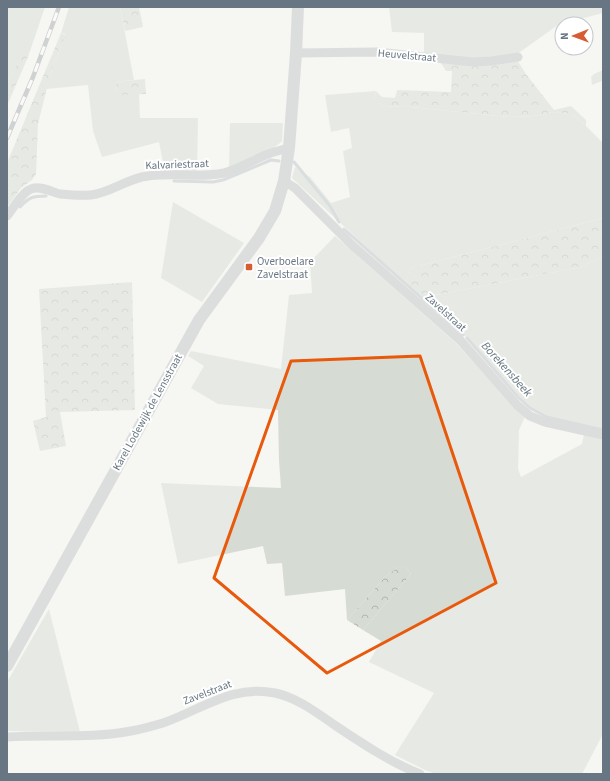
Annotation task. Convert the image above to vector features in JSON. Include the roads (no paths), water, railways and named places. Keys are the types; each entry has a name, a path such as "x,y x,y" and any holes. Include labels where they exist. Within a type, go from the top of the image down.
{"street":[{"path":"289,148 298,7"},
{"name":"Heuvelstraat","path":"296,52 377,52 473,62 518,57"},
{"name":"Karel Lodewijk de Lensstraat","path":"7,666 199,320 267,225 274,211 284,181 289,148"},
{"name":"Kalvariestraat","path":"7,216 30,189 37,188 60,194 73,195 96,194 105,192 126,182 150,175 206,176 223,173 236,169 270,153 289,148"},
{"name":"Zavelstraat","path":"284,181 296,188 352,245 460,340 517,405 530,416 545,422 603,435"},
{"name":"Zavelstraat","path":"7,737 102,736 132,731 164,723 220,698 241,692 275,693 295,699 371,749 402,767 420,774"}],"waterway":[{"name":"Borekensbeek","path":"174,181 213,182 223,180 271,160 279,161"},
{"name":"Borekensbeek","path":"294,162 330,206 339,222"},
{"name":"Borekensbeek","path":"20,207 32,198 46,196"},
{"name":"Borekensbeek","path":"344,229 463,335"},
{"name":"Borekensbeek","path":"467,338 518,397 530,408 547,417 603,430"}],"railway":[{"path":"7,138 33,77 59,7"}],"place":[{"name":"Overboelare Zavelstraat","path":"249,267"}]}
